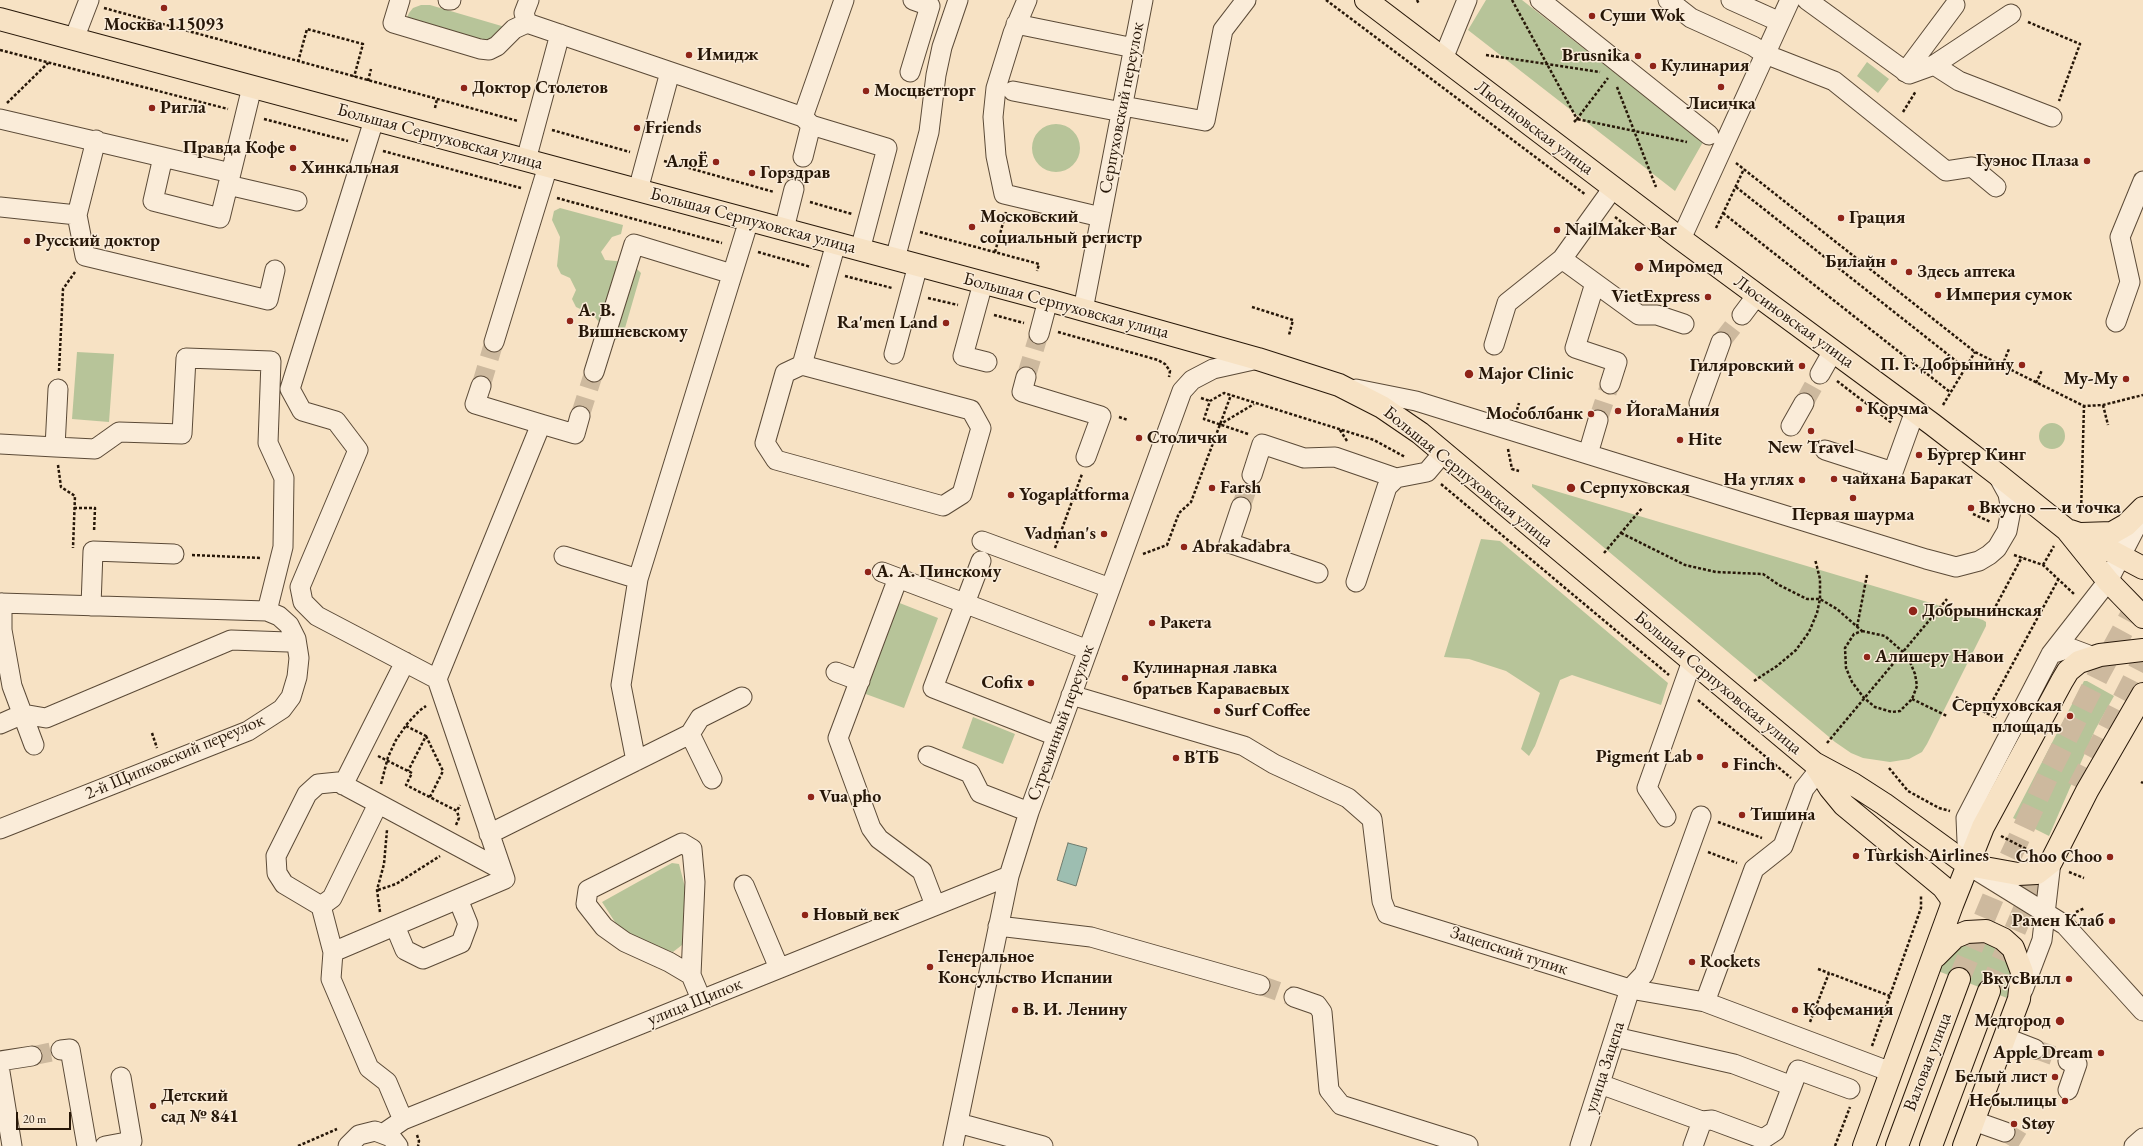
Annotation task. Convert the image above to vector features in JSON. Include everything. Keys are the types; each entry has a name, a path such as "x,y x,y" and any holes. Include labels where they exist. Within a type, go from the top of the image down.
{"main road":[{"name":"Люсиновская улица","path":"1366,0 1680,239 1915,412 2070,531"},
{"name":"Большая Серпуховская улица","path":"0,19 984,282 1258,359 1338,385 1382,407 1420,433 1817,767 1854,784 1968,866"},
{"path":"2070,531 2112,533 2126,525 2143,508"},
{"path":"2070,531 2122,556 2143,568"},
{"path":"2070,531 2108,581 2140,614"},
{"path":"1864,1146 1952,905 1983,827 2062,681 2068,671 2079,662 2094,656 2143,650"},
{"path":"1968,866 2018,874 2037,872 2052,862 2087,791 2143,694"},
{"path":"1817,767 1830,788 1844,805 1943,887 1951,898 1952,905"},
{"path":"1930,967 1937,953 1955,937 1973,931 1992,933 2008,943 2016,953 2022,972 2019,999 1964,1146"},
{"name":"Валовая улица","path":"1896,1146 1959,979"},
{"name":"Валовая улица","path":"1931,1146 1989,991"}],"street":[{"path":"400,0 393,23 480,49 489,50 497,46 514,29 527,23 887,148 860,250"},
{"path":"527,23 524,13 529,0"},
{"path":"803,157 807,121 844,0"},
{"path":"910,72 930,6 913,0"},
{"path":"895,259 929,132 936,75 942,48 958,0"},
{"path":"1027,0 1016,24 996,88 993,117 996,156 1004,194 1101,217"},
{"name":"Серпуховский переулок","path":"1083,310 1143,0"},
{"path":"1013,90 1122,109 1205,121 1223,30 1246,0"},
{"path":"1443,59 1468,0"},
{"path":"1540,0 1615,69 1701,139"},
{"path":"1668,0 1690,18 1753,46 1765,54 1834,81 1946,171 1972,167 1996,187"},
{"path":"1732,0 1780,22"},
{"path":"1680,239 1790,0"},
{"path":"1807,0 1905,72 1914,73 1934,65 2011,14"},
{"path":"69,38 88,2"},
{"path":"1905,72 1955,5"},
{"name":"Большая Серпуховская улица","path":"0,12 69,38"},
{"path":"1016,24 1134,48"},
{"path":"526,160 560,34"},
{"path":"1934,65 1959,81 2052,117"},
{"path":"638,190 670,72"},
{"path":"164,157 153,201 220,218 252,87"},
{"path":"3,112 96,140 164,157 297,201"},
{"path":"374,120 290,389 302,411 336,421 358,450 300,587 303,602 317,616 437,679"},
{"path":"96,140 77,214 85,256 268,300 276,270"},
{"path":"494,342 548,166"},
{"path":"2116,322 2130,282 2120,237 2143,181"},
{"path":"1494,345 1507,304 1562,259 1613,188"},
{"path":"784,229 793,193"},
{"path":"0,207 77,214"},
{"path":"636,761 621,685 638,579 749,220"},
{"path":"802,365 971,410 981,428 962,494 943,506 776,460 765,443 785,373 802,365 836,243"},
{"path":"594,372 634,244 732,274"},
{"path":"1562,259 1639,315 1657,315 1684,324"},
{"path":"894,354 918,265"},
{"path":"984,282 963,356 987,362"},
{"path":"1595,283 1575,348 1617,362 1610,384"},
{"path":"1742,315 1757,295"},
{"path":"1039,330 1048,300"},
{"path":"1699,403 1721,342"},
{"path":"1820,374 1833,351"},
{"path":"0,444 95,449 119,432 182,434 186,358 271,361 268,443 284,478 283,547 267,611"},
{"name":"Стремянный переулок","path":"953,1146 1009,876 1029,812 1056,736 1182,391 1192,380 1213,369 1258,359"},
{"path":"1026,377 1022,392 1101,416 1085,464"},
{"path":"1338,385 1416,401 1926,560 1956,567 1973,563 1989,555 1997,548 2007,531 2011,510 2008,494 1997,474"},
{"path":"481,386 475,404 575,434 580,416"},
{"path":"55,447 58,389"},
{"path":"1791,426 1804,403"},
{"path":"1825,450 1893,472 1915,412"},
{"path":"1588,454 1598,420"},
{"path":"333,952 505,879 437,679 541,424"},
{"path":"1252,475 1262,444 1304,458 1334,457 1396,478 1427,472 1443,453"},
{"path":"1356,582 1387,487 1396,478"},
{"path":"1241,507 1229,543 1318,573"},
{"path":"2143,513 2108,581 2051,654 1966,818 1968,866 2065,925 2143,1010"},
{"path":"982,542 1110,588"},
{"path":"91,606 93,550 174,554"},
{"path":"564,556 638,579"},
{"path":"981,561 933,688 1056,736"},
{"path":"935,906 922,871 879,839 871,828 838,738 860,681 890,575 1088,650"},
{"path":"1,603 2,630 12,686 34,745"},
{"name":"2-й Щипковский переулок","path":"0,829 248,731 282,709 291,697 297,677 299,658 296,639 289,625 279,616 267,611 1,603"},
{"path":"0,724 23,714 46,718 231,640 288,642 296,639"},
{"path":"2051,654 2070,648 2094,656"},
{"path":"1666,817 1648,788 1682,686 1692,661"},
{"path":"343,785 405,662"},
{"path":"836,672 860,681"},
{"name":"Зацепский тупик","path":"1071,695 1244,746 1274,764 1348,798 1372,820 1382,901 1388,914 1630,989 1705,1002 1891,1072"},
{"path":"489,834 690,734 700,718 742,697"},
{"path":"690,734 712,779"},
{"path":"928,756 970,773 980,793 1029,812"},
{"path":"1705,1002 1754,869 1783,846 1804,789 1817,767"},
{"path":"409,1125 387,1082 369,1068 334,986 332,979 333,952 321,906 284,884 277,873 276,856 307,794 318,784 338,782 502,870"},
{"path":"321,906 332,898 378,804"},
{"path":"1630,989 1644,974 1701,816"},
{"path":"691,975 669,962 625,942 604,927 586,904 588,890 682,843 692,849 695,882 691,975 701,999"},
{"path":"2019,999 2042,940 2052,862"},
{"name":"улица Щипок","path":"384,1133 409,1125 701,999 1009,876"},
{"path":"744,885 779,968"},
{"path":"395,926 405,950 423,959 461,943 468,924 458,899"},
{"path":"998,926 1092,937 1260,985"},
{"name":"улица Зацепа","path":"1580,1146 1630,989"},
{"path":"1294,997 1317,1006 1322,1012 1328,1090 1341,1105 1468,1146"},
{"path":"1615,1036 1734,1064 1792,1086"},
{"path":"2004,1037 2035,1049"},
{"path":"61,1050 70,1049 86,1146"},
{"path":"0,1061 32,1056"},
{"path":"2068,1061 2077,1064 2068,1090"},
{"path":"1600,1084 1702,1121 1712,1120 1763,1139 1775,1131 1798,1070 1850,1097"},
{"path":"0,1072 12,1146"},
{"path":"105,1146 132,1141 121,1077"},
{"path":"1974,1120 2005,1132"},
{"path":"1694,1146 1702,1121"},
{"path":"958,1123 1043,1146"},
{"path":"348,1146 355,1137 367,1132 384,1133 391,1137 398,1146"},
{"path":"2134,1146 2143,1138"}],"path":[{"path":"1418,0 1419,4"},
{"path":"1512,0 1549,65 1577,119"},
{"path":"88,2 298,62 535,125 647,157 793,193 868,218"},
{"path":"2011,14 2080,44 2052,117"},
{"path":"298,62 307,29 362,44 354,77"},
{"path":"0,50 366,146 976,310 1039,330 1158,360 1165,364 1170,371 1168,378"},
{"path":"1486,56 1549,65 1615,69"},
{"path":"3,112 48,63"},
{"path":"368,81 371,69"},
{"path":"1574,122 1615,69"},
{"path":"1615,69 1635,131 1656,187"},
{"path":"1892,127 1917,90"},
{"path":"435,108 437,99"},
{"path":"1577,119 1635,131 1701,139"},
{"path":"421,161 422,154"},
{"path":"1734,162 1975,352 2084,406 2103,405 2143,394"},
{"path":"1716,228 1744,169"},
{"path":"1736,187 1965,368"},
{"path":"994,252 1011,196"},
{"path":"1723,213 1950,392"},
{"path":"903,228 1039,264 1037,271"},
{"path":"58,389 63,289 85,256"},
{"path":"1252,307 1293,320 1289,335"},
{"path":"2002,366 2009,349"},
{"path":"1943,405 1975,352"},
{"path":"2036,383 2042,370"},
{"path":"1248,434 1204,419 1210,401 1224,393 1374,440 1398,452 1427,472 1804,789"},
{"path":"1137,556 1167,545 1179,514 1191,502 1231,395"},
{"path":"1220,424 1255,403"},
{"path":"1517,410 1519,403"},
{"path":"2103,405 2108,425"},
{"path":"2043,565 2070,531 2084,406"},
{"path":"1507,442 1512,469 1519,471"},
{"path":"55,447 61,487 75,496 73,552"},
{"path":"1048,566 1085,464"},
{"path":"74,508 95,508 93,550"},
{"path":"1604,553 1642,508"},
{"path":"1973,514 1992,522"},
{"path":"1621,532 1685,565 1716,572 1763,574 1779,585 1807,599 1820,599 1837,609 1862,631 1885,636 1903,652 1915,674 1917,686 1912,699 1900,711 1892,712 1875,707 1864,698 1852,682 1844,658 1845,648 1849,639 1854,634 1862,631"},
{"path":"174,554 280,559"},
{"path":"2012,554 2043,565 2079,598"},
{"path":"1991,616 2022,557"},
{"path":"1754,681 1777,666 1796,650 1809,632 1817,614 1820,599 1820,579 1815,559"},
{"path":"1857,627 1867,575"},
{"path":"1986,713 2058,580"},
{"path":"1827,743 1947,599"},
{"path":"1956,697 2001,720"},
{"path":"1912,699 1947,716"},
{"path":"406,726 426,736 443,771 430,797"},
{"path":"152,733 158,750"},
{"path":"408,771 426,736"},
{"path":"362,748 412,773 406,785 457,811 472,783"},
{"path":"1889,768 1908,791 1938,808 1953,811"},
{"path":"1701,816 1783,846"},
{"path":"1998,835 2084,878"},
{"path":"377,890 396,884 433,862 454,845"},
{"path":"1691,846 1754,869"},
{"path":"1866,1062 1921,908 1922,900 1918,891"},
{"path":"1818,969 1890,996"},
{"path":"1804,1039 1829,973"},
{"path":"1835,1146 1850,1097"},
{"path":"409,1125 419,1140 418,1146"},
{"path":"310,1141 312,1146"}],"green space":[{"path":"1486,0 1522,0 1703,142 1675,191 1468,30"},
{"path":"421,5 430,5 505,27 491,42 406,20 413,8"},
{"path":"1867,62 1889,79 1878,93 1857,76"},
{"path":"1051,124 1061,124 1070,128 1076,134 1079,139 1079,157 1070,168 1061,172 1051,172 1042,168 1036,162 1032,153 1032,143 1036,134 1042,128"},
{"path":"560,208 623,225 621,234 612,237 601,252 605,260 626,262 634,266 641,273 623,335 615,340 606,338 599,332 599,322 593,315 576,307 572,299 576,290 570,278 561,274 557,266 560,237 552,220 554,211"},
{"path":"77,352 114,354 109,422 72,419"},
{"path":"2052,423 2061,427 2065,436 2061,445 2052,449 2043,445 2039,436 2043,427"},
{"path":"1532,484 1934,604 1983,620 1986,622 1986,626 1922,752 1909,759 1890,762 1863,758 1851,753 1835,742 1532,487"},
{"path":"1481,539 1500,541 1668,683 1661,705 1572,675 1560,680 1535,746 1529,756 1521,749 1540,693 1506,671 1469,659 1444,657"},
{"path":"897,602 938,618 904,708 863,693"},
{"path":"2084,681 2087,681 2114,696 2095,730 2049,836 2013,818"},
{"path":"973,717 1015,734 1003,764 962,748"},
{"path":"672,863 679,864 685,887 682,945 673,952 624,936 602,902"},
{"path":"1968,941 1989,942 2005,954 2009,964 2012,981 2007,998 1938,971 1945,957"}],"shaded area":[{"path":"1068,843 1087,848 1076,886 1057,880"}],"tunnel":[{"path":"794,189 803,157"},
{"path":"1721,342 1742,315"},
{"path":"1026,377 1039,334"},
{"path":"481,386 494,342"},
{"path":"580,416 594,372"},
{"path":"1804,403 1820,374"},
{"path":"1598,420 1610,384"},
{"path":"1241,507 1252,475"},
{"path":"1959,979 2007,864 2049,773 2099,674 2143,593"},
{"path":"2078,788 2143,661"},
{"path":"1989,991 2046,858"},
{"path":"1260,985 1294,997"},
{"path":"2035,1049 2068,1061"},
{"path":"32,1056 61,1050"},
{"path":"2005,1132 2028,1146"}],"place":[{"name":"Москва 115093","path":"164,8"},
{"name":"Суши Wok","path":"1592,16"},
{"name":"Имидж","path":"689,55"},
{"name":"Brusnika","path":"1638,56"},
{"name":"Кулинария","path":"1653,66"},
{"name":"Лисичка","path":"1721,87"},
{"name":"Доктор Столетов","path":"464,88"},
{"name":"Мосцветторг","path":"866,91"},
{"name":"Ригла","path":"152,108"},
{"name":"Friends","path":"637,128"},
{"name":"Правда Кофе","path":"293,148"},
{"name":"Гуэнос Плаза","path":"2087,161"},
{"name":"АлоЁ","path":"716,162"},
{"name":"Хинкальная","path":"293,168"},
{"name":"Горздрав","path":"752,173"},
{"name":"Грация","path":"1841,218"},
{"name":"Московский социальный регистр","path":"972,227"},
{"name":"NailMaker Bar","path":"1557,230"},
{"name":"Русский доктор","path":"27,241"},
{"name":"Билайн","path":"1894,262"},
{"name":"Миромед","path":"1639,267"},
{"name":"Здесь аптека","path":"1909,272"},
{"name":"Империя сумок","path":"1938,295"},
{"name":"VietExpress","path":"1708,297"},
{"name":"А. В. Вишневскому","path":"570,321"},
{"name":"Ra'men Land","path":"946,323"},
{"name":"П. Г. Добрынину","path":"2022,365"},
{"name":"Гиляровский","path":"1802,366"},
{"name":"Major Clinic","path":"1469,374"},
{"name":"Му-Му","path":"2126,379"},
{"name":"Корчма","path":"1859,409"},
{"name":"ЙогаМания","path":"1618,411"},
{"name":"Мособлбанк","path":"1591,414"},
{"name":"New Travel","path":"1811,431"},
{"name":"Столички","path":"1139,438"},
{"name":"Hite","path":"1680,440"},
{"name":"Бургер Кинг","path":"1919,455"},
{"name":"чайхана Баракат","path":"1834,479"},
{"name":"На углях","path":"1802,480"},
{"name":"Farsh","path":"1212,488"},
{"name":"Серпуховская","path":"1571,488"},
{"name":"Yogaplatforma","path":"1011,495"},
{"name":"Первая шаурма","path":"1853,498"},
{"name":"Вкусно — и точка","path":"1971,508"},
{"name":"Vadman's","path":"1104,534"},
{"name":"Abrakadabra","path":"1184,547"},
{"name":"А. А. Пинскому","path":"868,572"},
{"name":"Добрынинская","path":"1913,611"},
{"name":"Ракета","path":"1152,623"},
{"name":"Алишеру Навои","path":"1867,657"},
{"name":"Кулинарная лавка братьев Караваевых","path":"1125,678"},
{"name":"Cofix","path":"1031,683"},
{"name":"Surf Coffee","path":"1217,711"},
{"name":"Серпуховская площадь","path":"2070,716"},
{"name":"Pigment Lab","path":"1700,757"},
{"name":"ВТБ","path":"1176,758"},
{"name":"Finch","path":"1725,765"},
{"name":"Vua pho","path":"811,797"},
{"name":"Тишина","path":"1742,815"},
{"name":"Turkish Airlines","path":"1856,856"},
{"name":"Choo Choo","path":"2110,857"},
{"name":"Новый век","path":"805,915"},
{"name":"Рамен Клаб","path":"2112,921"},
{"name":"Rockets","path":"1692,962"},
{"name":"Генеральное Консульство Испании","path":"930,967"},
{"name":"ВкусВилл","path":"2069,979"},
{"name":"В. И. Ленину","path":"1015,1010"},
{"name":"Кофемания","path":"1795,1010"},
{"name":"Медгород","path":"2060,1021"},
{"name":"Apple Dream","path":"2101,1053"},
{"name":"Белый лист","path":"2055,1077"},
{"name":"Небылицы","path":"2065,1101"},
{"name":"Детский сад № 841","path":"153,1106"},
{"name":"Støy","path":"2014,1124"}]}
